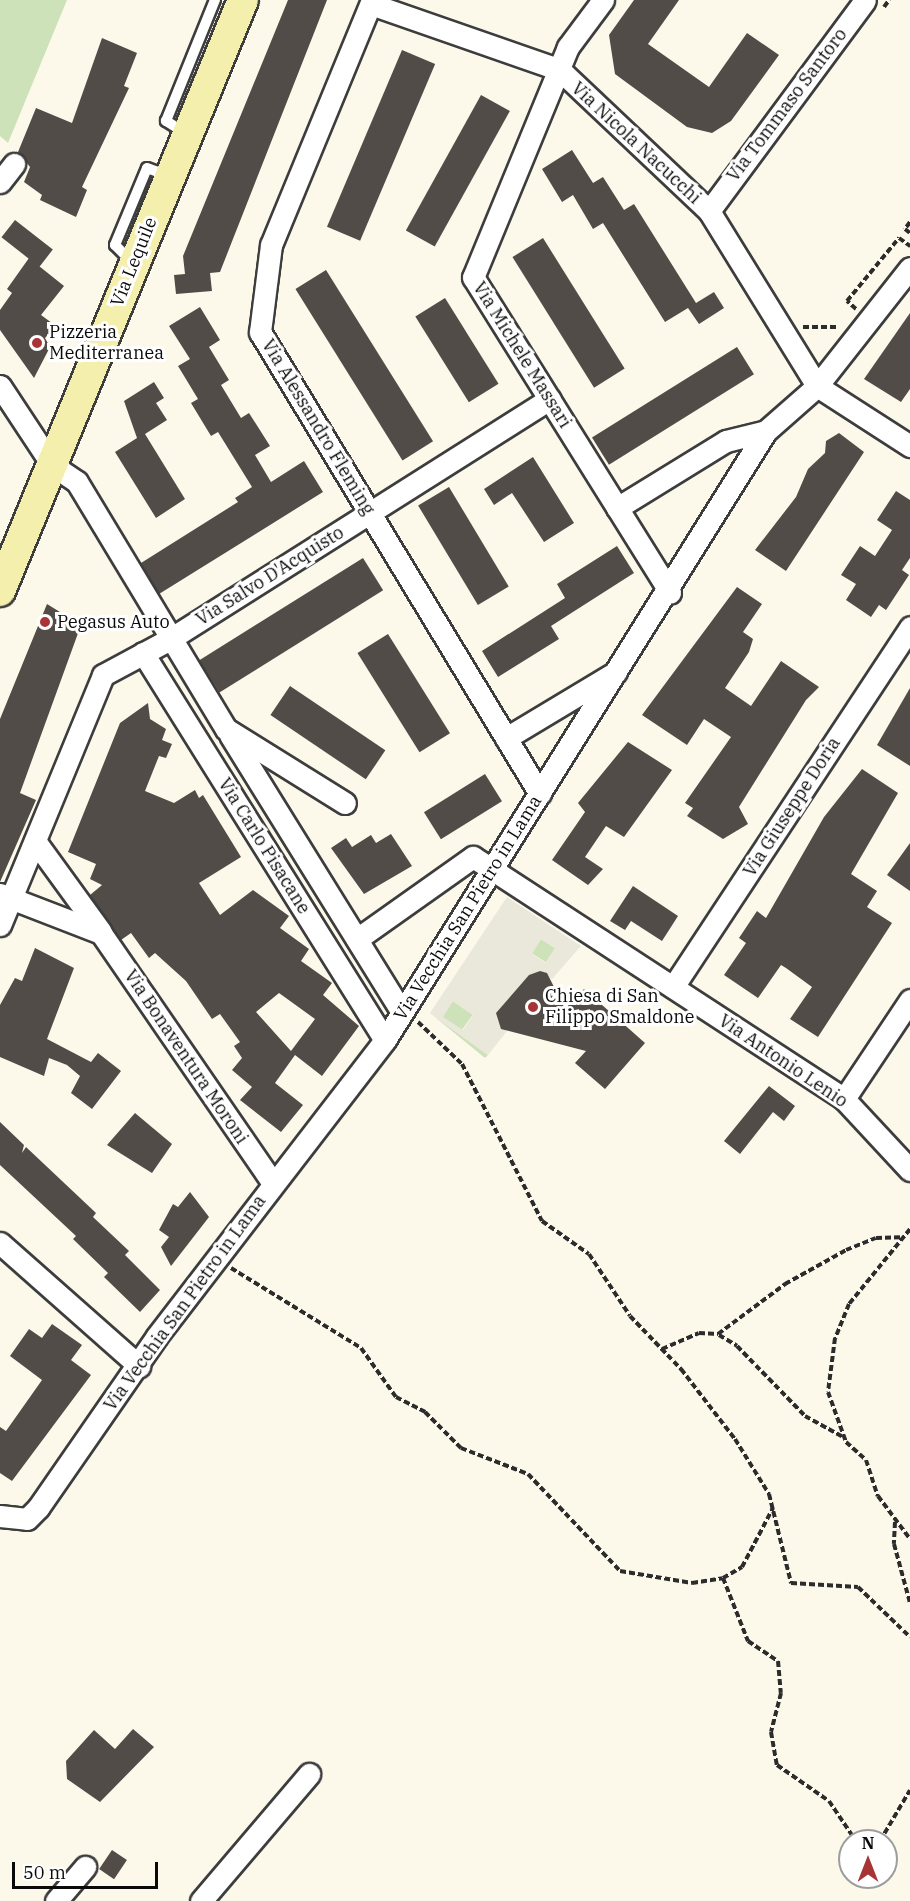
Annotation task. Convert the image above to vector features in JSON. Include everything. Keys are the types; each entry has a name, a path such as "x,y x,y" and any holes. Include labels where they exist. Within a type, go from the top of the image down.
{"main road":[{"name":"Via Lequile","path":"0,591 243,0"}],"street":[{"path":"560,70 568,47 603,0"},
{"name":"Via Tommaso Santoro","path":"709,211 865,0"},
{"name":"Via Nicola Nacucchi","path":"372,2 560,70 709,211 817,386"},
{"name":"Via Alessandro Fleming","path":"372,2 271,245 260,332 540,794"},
{"name":"Via Michele Massari","path":"560,70 473,277 670,592"},
{"path":"0,182 14,164"},
{"name":"Via Vecchia San Pietro in Lama","path":"0,1516 27,1519 39,1508 216,1256 384,1040 670,592 766,431 817,386 910,268"},
{"path":"0,386 52,465"},
{"path":"817,386 910,446"},
{"name":"Via Salvo D'Acquisto","path":"0,925 6,896 34,841 103,675 170,639 549,399"},
{"path":"617,508 726,441 766,431"},
{"name":"Via Carlo Pisacane","path":"52,465 77,482 170,639 402,1011"},
{"name":"Via Giuseppe Doria","path":"673,987 910,627"},
{"name":"Via Carlo Pisacane","path":"143,653 384,1040"},
{"path":"506,738 620,670"},
{"name":"Via Carlo Pisacane","path":"226,729 345,803"},
{"name":"Via Bonaventura Moroni","path":"34,841 101,933 272,1182"},
{"path":"357,939 473,857 494,866"},
{"name":"Via Antonio Lenio","path":"494,866 844,1099 910,1170"},
{"path":"6,896 101,933"},
{"path":"844,1099 910,1000"},
{"path":"0,1243 139,1366"},
{"path":"201,1901 309,1774"},
{"path":"56,1901 85,1867"}],"lane":[{"path":"188,134 166,121 215,0"}],"path":[{"path":"910,222 905,229 910,233"},
{"path":"853,315 858,310 847,302 899,238 910,246"},
{"path":"794,323 822,328 843,324"},
{"path":"402,1011 462,1064 542,1221 589,1254 630,1316 662,1349 735,1438 769,1494 791,1583 858,1587 910,1637"},
{"path":"844,1437 828,1392 835,1338 849,1304 897,1250 900,1238 910,1229"},
{"path":"718,1334 785,1284 846,1250 876,1238 900,1238"},
{"path":"216,1256 344,1335 361,1348 396,1397 425,1412 461,1448 528,1474 620,1571 692,1583 723,1578 742,1568 773,1508"},
{"path":"662,1349 699,1333 718,1334 737,1346 805,1416 844,1437 866,1460 878,1496 910,1539"},
{"path":"896,1521 894,1544 910,1603"},
{"path":"723,1578 748,1641 778,1661 781,1693 771,1732 777,1765 830,1801 848,1829"},
{"path":"887,1829 910,1790"}],"green space":[{"path":"0,0 67,0 8,143 0,136"},
{"path":"541,939 555,948 546,963 532,953"},
{"path":"453,1001 473,1015 462,1030 442,1017"},
{"path":"430,1013 488,1055 485,1058"}],"shaded area":[{"path":"507,897 581,946 552,979 540,971 529,975 502,1022 507,1031 488,1055 430,1013","holes":["541,939 555,948 545,963 532,954","453,1001 473,1015 463,1030 443,1017"]}],"building":[{"path":"288,0 327,0 220,272 210,273 212,291 176,294 174,275 185,274 183,256"},
{"path":"634,0 679,0 648,44 709,87 747,33 779,55 731,121 712,133 687,127 615,74 609,35"},
{"path":"102,38 137,53 124,86 129,88 82,187 87,190 76,217 40,200 42,195 24,182 30,167 18,152 36,108 72,123"},
{"path":"402,50 435,64 360,241 327,227"},
{"path":"481,95 510,111 435,247 406,231"},
{"path":"572,150 593,183 603,177 624,210 634,204 696,303 714,292 724,308 699,324 688,308 665,322 603,223 593,229 573,195 562,202 542,169"},
{"path":"15,220 53,250 39,267 1,237"},
{"path":"543,238 625,369 594,388 512,257"},
{"path":"29,258 64,286 41,315 56,326 45,338 50,347 34,378 0,330 0,310 12,293 7,289"},
{"path":"326,270 433,441 403,460 295,289"},
{"path":"445,298 499,384 469,402 415,317"},
{"path":"200,307 220,340 209,347 229,380 221,385 241,418 249,413 270,446 255,455 271,482 304,461 323,492 159,594 141,563 238,502 235,498 252,487 218,432 211,436 191,403 198,399 178,366 190,359 169,326"},
{"path":"910,313 910,389 901,402 864,379"},
{"path":"737,347 754,374 609,465 592,438"},
{"path":"154,382 164,398 156,403 167,420 145,434 185,499 156,518 115,452 137,438 124,401"},
{"path":"839,433 864,452 786,571 755,550 796,497 808,469 825,453 826,441"},
{"path":"533,457 574,523 544,542 512,493 494,505 484,489"},
{"path":"449,487 509,586 478,605 418,506"},
{"path":"896,491 910,500 910,558 902,570 909,575 886,610 879,605 871,617 846,600 856,584 841,575 860,546 875,556 892,530 877,520"},
{"path":"617,546 634,573 551,626 559,639 498,677 482,651 565,598 557,584"},
{"path":"363,558 383,590 219,693 199,660"},
{"path":"737,587 762,604 743,632 753,639 749,652 725,688 751,706 781,661 819,687 806,700 739,807 748,824 723,839 687,816 693,808 685,803 731,737 704,719 687,745 642,715"},
{"path":"47,604 81,625 20,793 36,800 0,882 0,719"},
{"path":"388,634 450,733 419,752 357,653"},
{"path":"290,686 385,750 366,779 270,715"},
{"path":"910,688 910,766 877,745"},
{"path":"148,703 150,719 166,729 162,740 172,744 166,758 159,756 145,791 174,803 195,790 199,798 203,795 241,857 199,883 220,915 253,890 289,916 280,928 309,949 301,961 332,983 323,995 359,1026 322,1076 295,1055 275,1083 303,1105 281,1132 240,1100 252,1087 232,1070 242,1058 234,1046 240,1042 220,1014 212,1019 186,981 155,953 149,958 131,933 121,940 90,895 102,885 90,879 96,864 68,852 120,723","holes":["279,993 315,1019 291,1051 256,1012"]},
{"path":"628,742 672,770 624,837 606,826 585,857 603,869 588,885 552,860 585,812 578,803"},
{"path":"862,769 898,793 851,874 877,891 867,907 892,923 818,1037 790,1019 812,987 786,968 781,965 758,998 724,975 746,943 739,938 757,911 766,918 824,817"},
{"path":"485,774 502,801 441,839 424,812"},
{"path":"391,834 412,866 364,894 331,848 346,838 352,847 371,835 376,843"},
{"path":"910,843 910,891 887,875"},
{"path":"633,886 678,916 662,941 631,921 625,930 610,921"},
{"path":"35,948 74,968 47,1039 91,1062 98,1053 121,1071 92,1109 71,1093 80,1076 67,1065 49,1058 44,1076 0,1057 0,1005 15,978 22,981"},
{"path":"540,971 547,973 565,1009 584,989 645,1043 605,1089 575,1063 586,1051 501,1029 496,1013 529,975"},
{"path":"769,1086 795,1106 784,1121 773,1112 740,1154 724,1141"},
{"path":"135,1113 172,1144 152,1173 107,1145"},
{"path":"0,1122 24,1145 22,1153 26,1147 96,1213 93,1217 129,1251 125,1255 160,1290 140,1312 104,1277 108,1273 73,1239 76,1236 0,1165"},
{"path":"190,1192 209,1217 171,1266 161,1247 169,1237 159,1230 173,1204 178,1207"},
{"path":"52,1324 82,1345 71,1360 91,1375 12,1481 0,1473 0,1427 6,1431 42,1380 10,1356 29,1329 42,1338"},
{"path":"133,1729 154,1747 100,1802 67,1779 66,1761 94,1730 115,1749"},
{"path":"112,1850 127,1860 114,1879 99,1869"}],"place":[{"name":"Pizzeria Mediterranea","path":"37,343"},
{"name":"Pegasus Auto","path":"45,622"},
{"name":"Chiesa di San Filippo Smaldone","path":"533,1007"}]}
